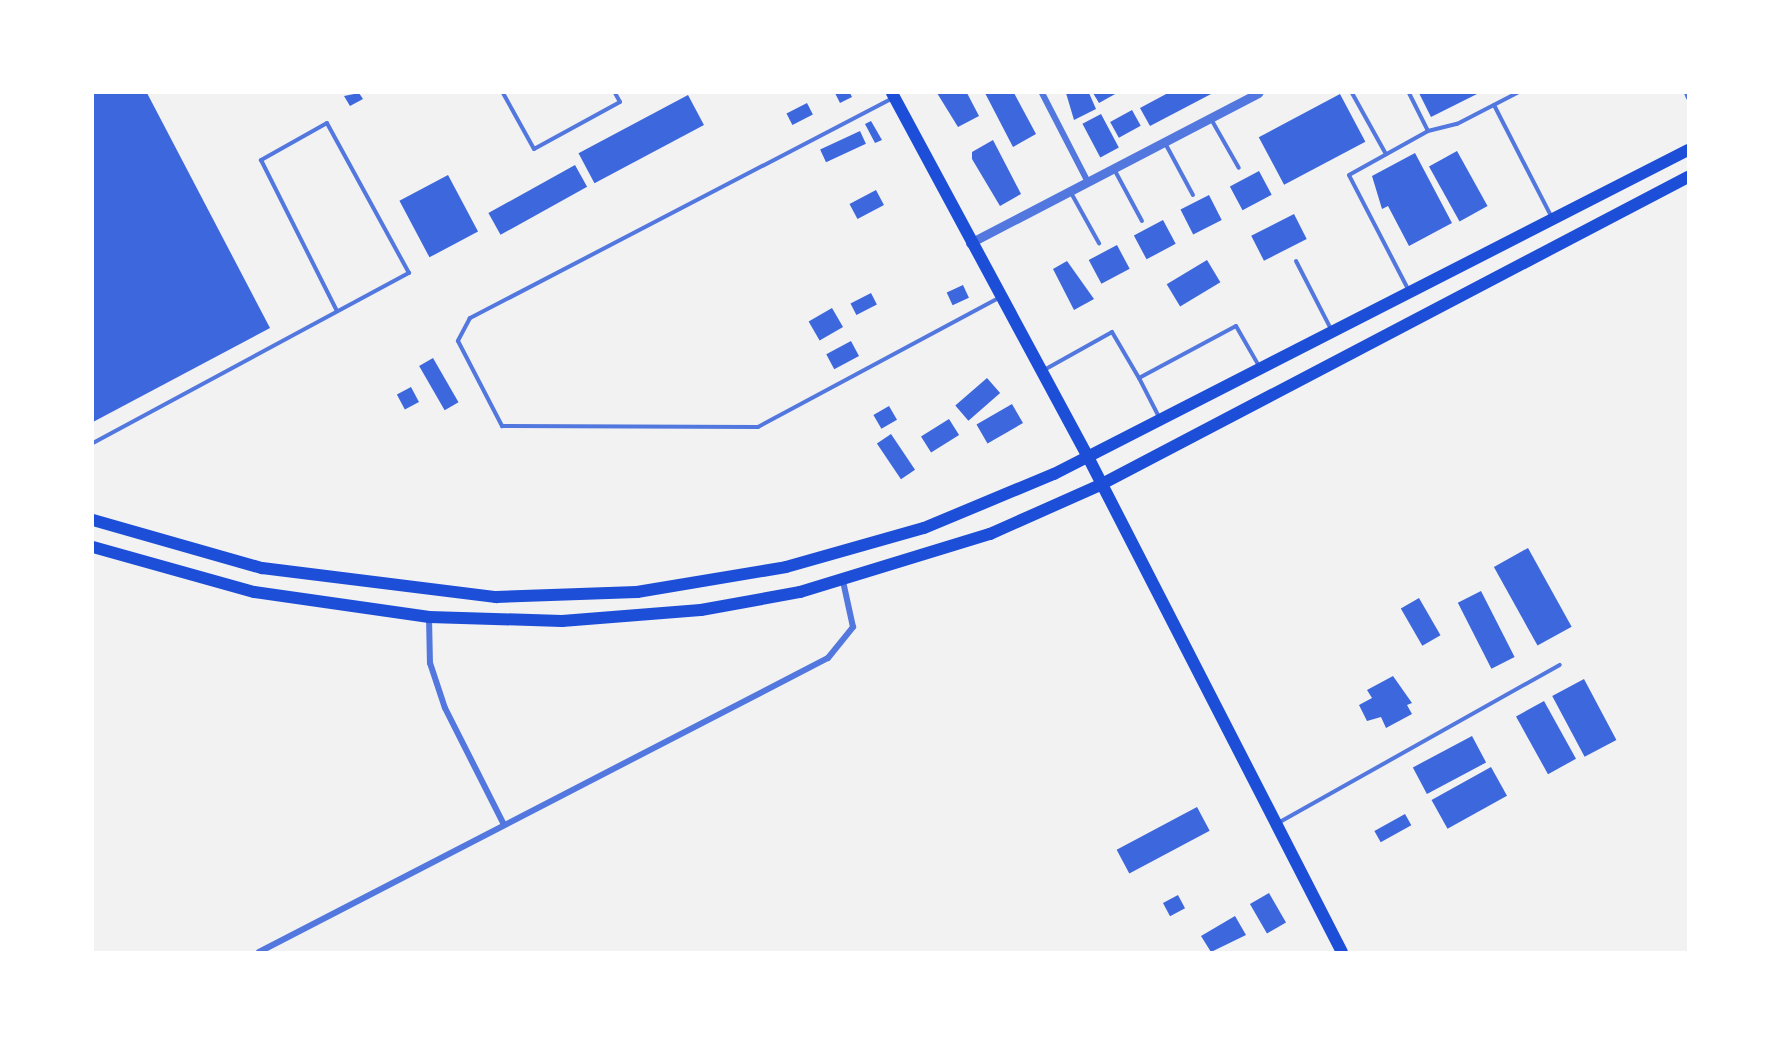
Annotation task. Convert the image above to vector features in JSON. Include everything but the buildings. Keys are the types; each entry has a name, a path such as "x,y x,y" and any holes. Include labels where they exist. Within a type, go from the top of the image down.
{"main road":[{"path":"893,95 970,243 1088,457 1100,485 1342,952"},
{"path":"93,520 262,568 428,592 496,597 637,592 786,567 869,544 978,509 1262,371 1688,150"},
{"path":"93,547 254,592 429,617 562,621 700,610 843,581 990,534 1100,485 1688,177"}],"street":[{"path":"1042,93 1088,182"},
{"path":"970,243 1258,93"},
{"path":"259,952 828,658 853,627 843,581"},
{"path":"429,617 430,663 445,708 504,825"}],"lane":[{"path":"503,93 534,150 620,102 615,93"},
{"path":"1352,93 1386,154"},
{"path":"1408,93 1428,131"},
{"path":"1410,293 1349,175 1428,131 1457,124 1517,93"},
{"path":"1686,93 1688,98"},
{"path":"893,95 470,318 458,341 502,426 758,427 1000,298"},
{"path":"1494,105 1553,219"},
{"path":"1210,118 1239,168"},
{"path":"93,443 409,273 327,123 261,160 337,311"},
{"path":"1164,142 1193,195"},
{"path":"1113,168 1143,221"},
{"path":"1070,191 1099,243"},
{"path":"1296,261 1334,334"},
{"path":"1139,378 1236,326 1262,371"},
{"path":"1041,372 1112,332 1161,421"},
{"path":"1276,825 1560,665"}]}
